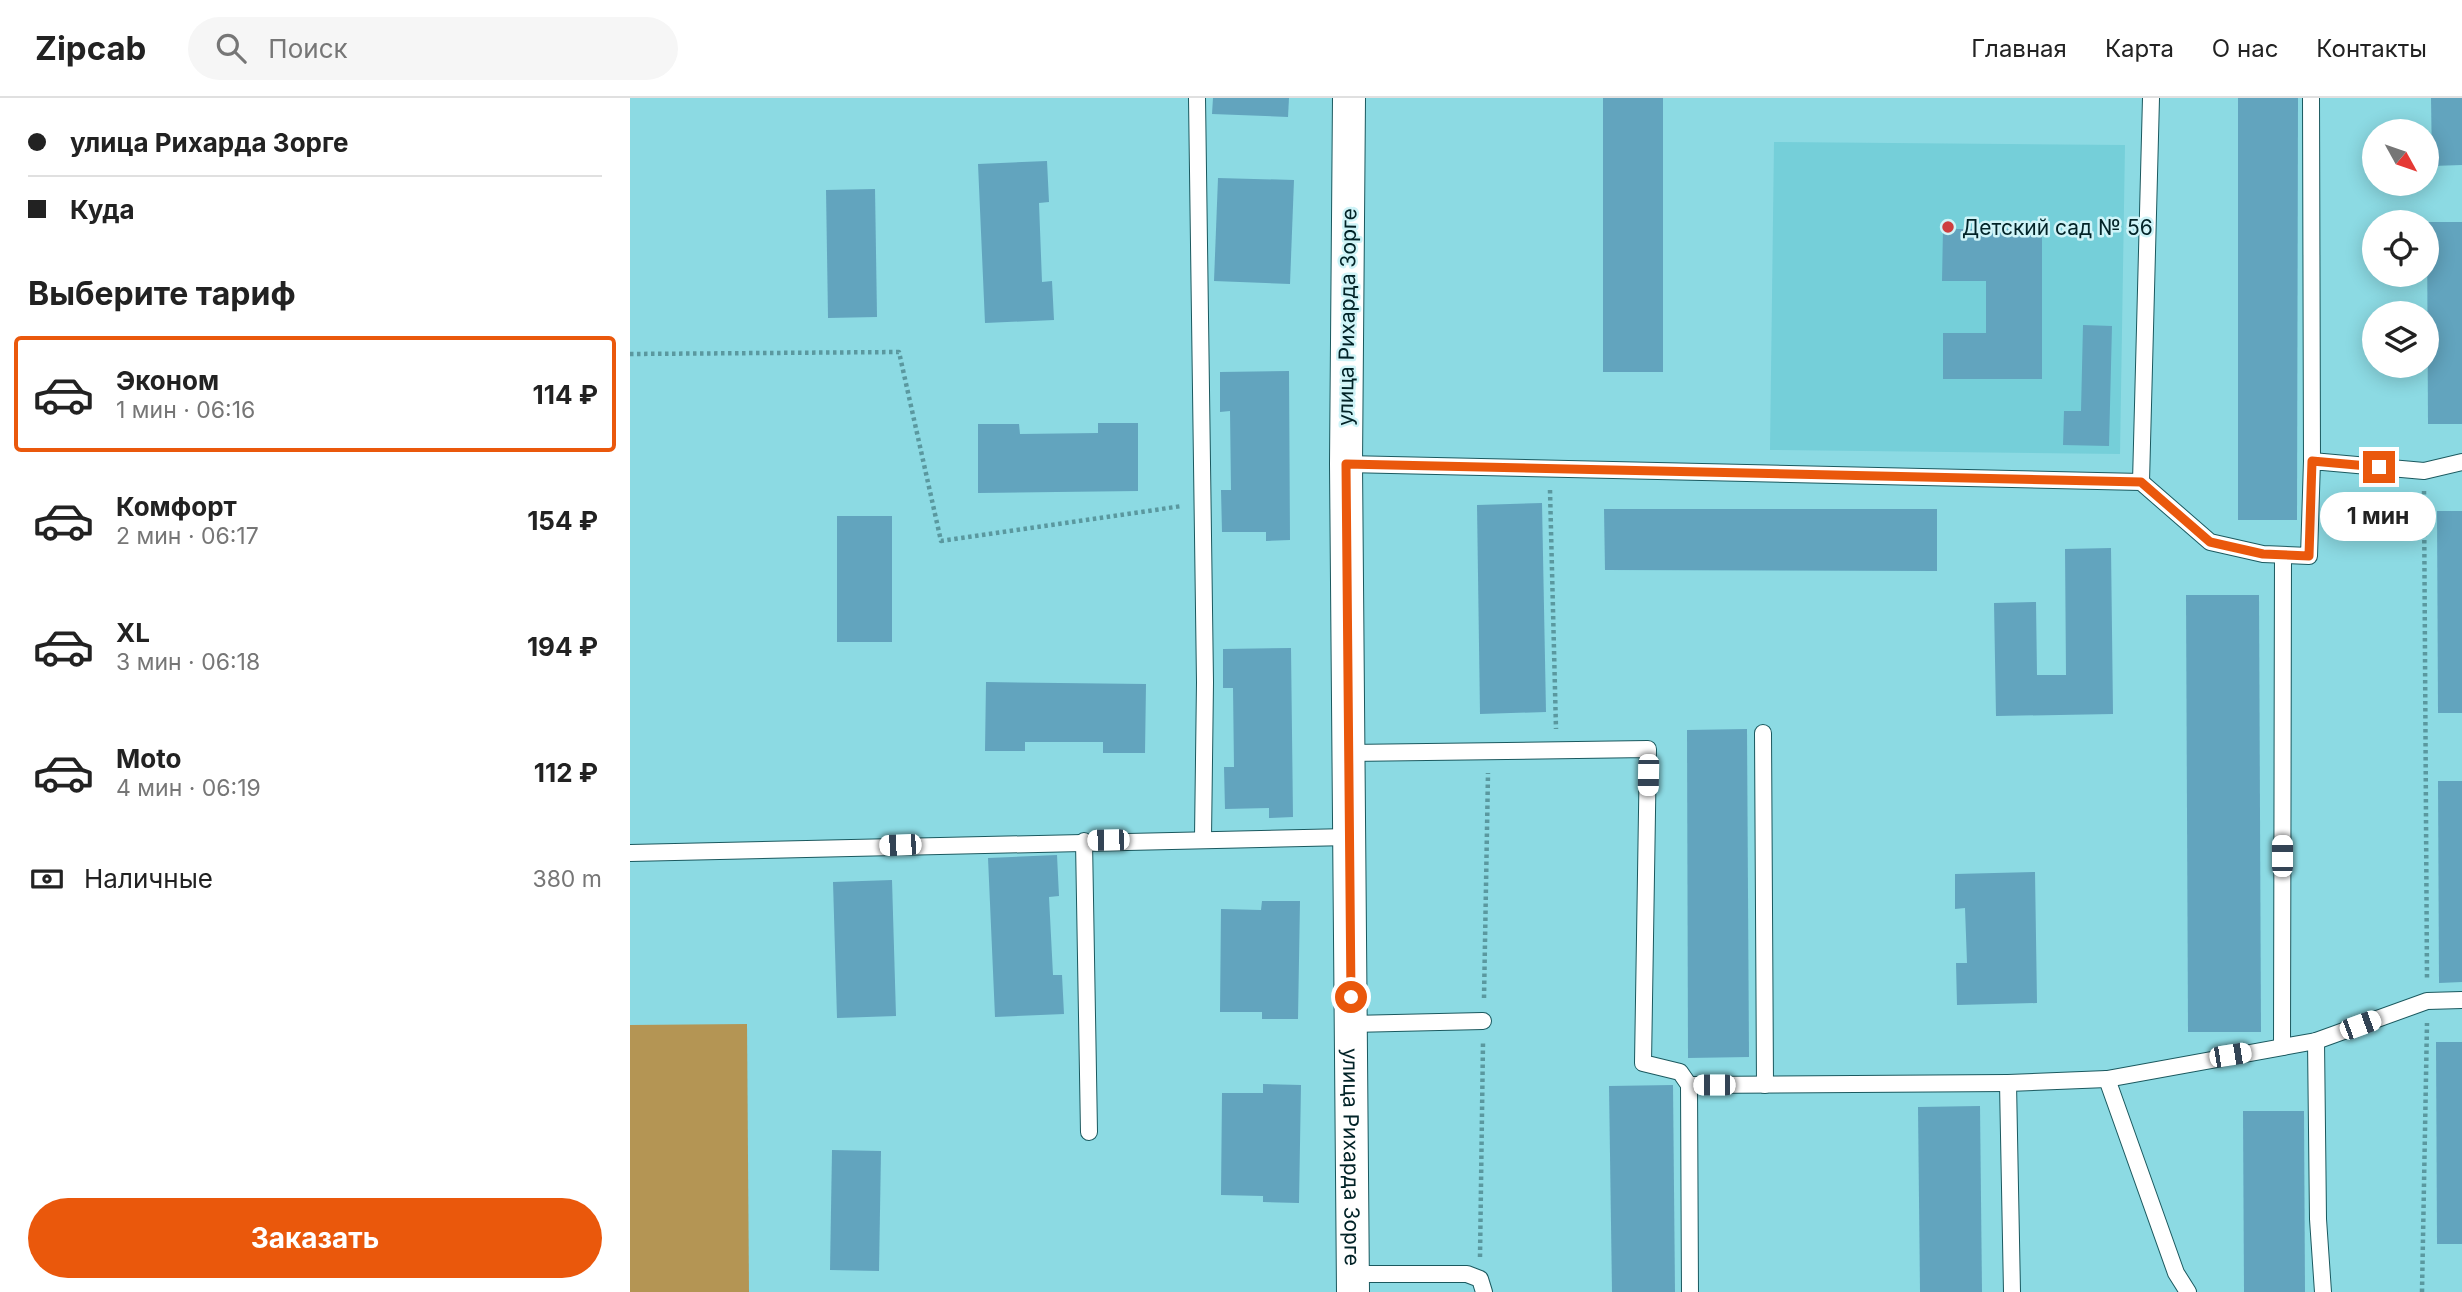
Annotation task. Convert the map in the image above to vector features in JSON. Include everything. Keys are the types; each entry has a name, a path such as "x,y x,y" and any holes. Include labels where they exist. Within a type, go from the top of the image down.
{"street":[{"name":"улица Рихарда Зорге","path":"1349,98 1346,464 1353,1283"}],"lane":[{"path":"1197,98 1203,503 1203,838"},
{"path":"2141,482 2151,98"},
{"path":"1346,464 2141,482 2210,542 2263,554 2309,556 2312,461 2311,98"},
{"path":"2312,461 2424,471 2462,462"},
{"path":"2282,1047 2283,555"},
{"path":"1763,733 1765,1085"},
{"path":"1348,753 1648,749 1643,1063 1680,1072 1689,1085 1690,1292"},
{"path":"630,853 1203,838 1349,837"},
{"path":"1084,841 1089,1132"},
{"path":"1689,1085 2008,1083 2107,1079 2316,1041 2427,1001 2462,1000"},
{"path":"1351,1024 1483,1021"},
{"path":"2316,1041 2318,1219 2323,1292"},
{"path":"2107,1079 2176,1273 2188,1292"},
{"path":"2008,1083 2012,1292"},
{"path":"1353,1283 1467,1274 1480,1279 1484,1292"}],"path":[{"path":"630,354 899,352 941,541 1203,503"},
{"path":"1549,468 1556,751"},
{"path":"2422,1292 2427,1001 2424,471"}],"shaded area":[{"name":"Детский сад № 56","path":"1774,142 2125,145 2120,454 1770,450"},
{"path":"747,1024 749,1292 630,1292 630,1025"}],"building":[{"path":"1213,98 1289,98 1288,117 1212,114"},
{"path":"1603,98 1663,98 1663,372 1603,372"},
{"path":"2238,98 2298,98 2297,520 2238,520"},
{"path":"2431,98 2462,98 2462,165 2440,166 2440,119 2431,119"},
{"path":"1047,161 1049,202 1039,203 1042,282 1052,281 1054,320 985,323 978,164"},
{"path":"1218,178 1294,180 1290,284 1214,281"},
{"path":"875,189 877,317 828,318 826,190"},
{"path":"2439,222 2462,222 2462,424 2428,424 2428,378 2439,378 2439,301 2427,301 2427,287 2439,287"},
{"path":"1943,229 2042,229 2042,379 1943,379 1943,333 1986,333 1986,281 1942,281"},
{"path":"2083,325 2112,326 2109,446 2063,445 2064,411 2081,411"},
{"path":"1289,371 1290,540 1266,541 1266,532 1222,532 1221,490 1231,490 1230,411 1220,412 1220,372"},
{"path":"1098,423 1138,423 1138,491 978,493 978,424 1019,424 1020,434 1098,433"},
{"path":"1542,503 1546,712 1480,714 1477,505"},
{"path":"1604,509 1937,509 1937,571 1605,570"},
{"path":"2437,511 2462,511 2462,713 2438,713"},
{"path":"837,516 892,516 892,642 837,642"},
{"path":"2111,548 2113,714 1996,716 1994,603 2036,602 2037,675 2066,675 2065,549"},
{"path":"2186,595 2259,595 2261,1032 2188,1032"},
{"path":"1291,648 1293,817 1269,818 1269,808 1225,809 1224,767 1234,767 1233,688 1223,688 1223,649"},
{"path":"986,682 1146,684 1145,753 1103,753 1103,742 1025,742 1025,751 985,751"},
{"path":"1747,729 1749,1057 1688,1058 1687,730"},
{"path":"2438,781 2462,781 2462,982 2439,983"},
{"path":"1057,855 1059,896 1049,897 1053,975 1062,975 1064,1014 995,1017 988,858"},
{"path":"2035,872 2037,1003 1957,1005 1956,963 1967,963 1965,908 1955,909 1955,874"},
{"path":"892,880 896,1016 837,1018 833,882"},
{"path":"1262,901 1300,901 1298,1019 1262,1019 1262,1012 1220,1012 1221,909 1261,910"},
{"path":"2436,1042 2462,1042 2462,1244 2437,1244"},
{"path":"1263,1084 1301,1085 1299,1203 1263,1202 1263,1196 1221,1195 1222,1093 1263,1093"},
{"path":"1673,1085 1675,1292 1612,1292 1609,1086"},
{"path":"1980,1106 1982,1292 1920,1292 1918,1107"},
{"path":"2243,1111 2304,1111 2305,1292 2244,1292"},
{"path":"832,1150 881,1151 879,1271 830,1270"}],"place":[{"name":"Детский сад № 56","path":"1948,227"}],"route":[{"path":"1351,997 1346,464 2141,482 2210,542 2263,554 2309,556 2312,461 2379,467"}]}
